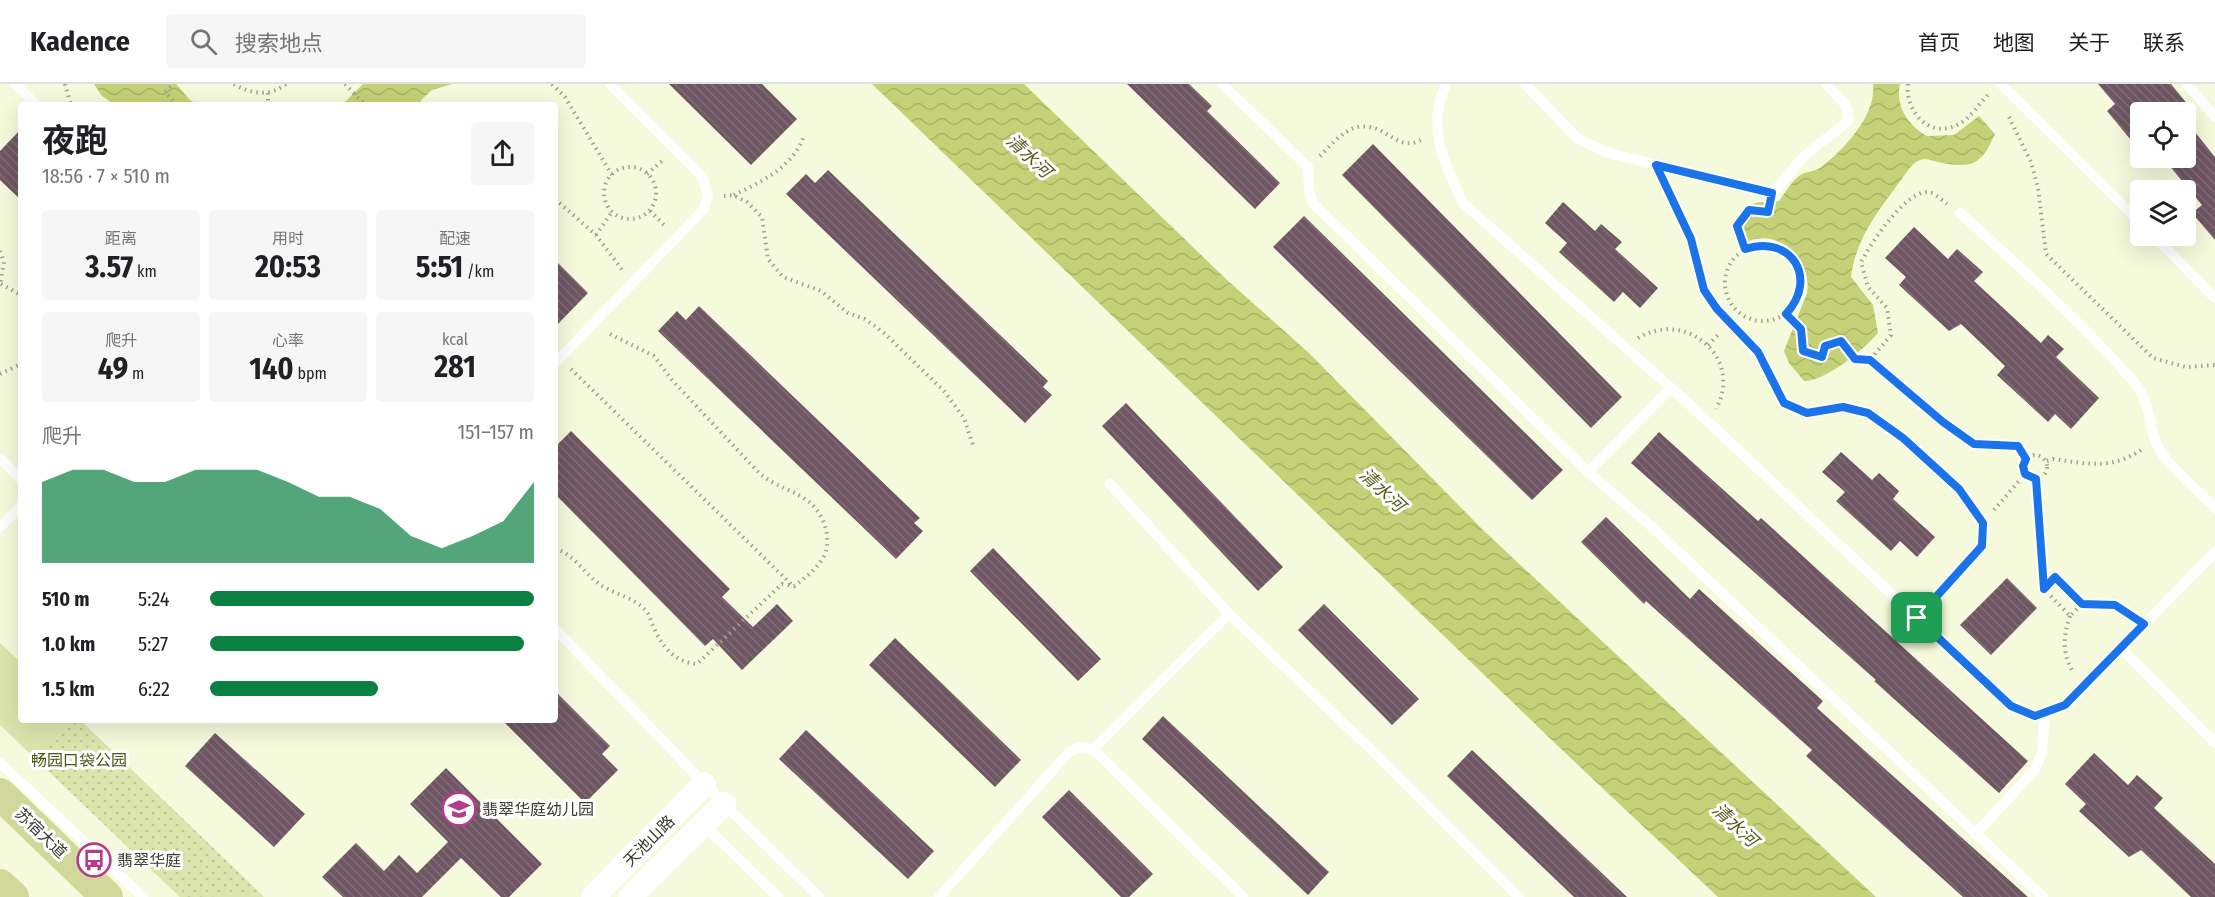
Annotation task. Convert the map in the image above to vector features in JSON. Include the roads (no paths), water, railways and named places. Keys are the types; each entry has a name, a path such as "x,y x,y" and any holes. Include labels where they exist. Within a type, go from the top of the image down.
{"main road":[{"name":"苏宿大道","path":"0,794 107,897"},
{"path":"0,885 13,897"}],"street":[{"name":"天池山路","path":"593,897 704,784"},
{"path":"630,897 724,804"}],"lane":[{"path":"15,84 34,102"},
{"path":"558,360 703,210 708,196 702,176 610,84"},
{"path":"1222,84 1308,167 1309,191 1314,204 1588,472 1652,527 2043,897"},
{"path":"1446,84 1440,96 1436,130 1447,168 1463,203 1707,421 2011,706 2035,716 2065,705 2215,552"},
{"path":"1525,84 1578,139 1608,153 1772,193 1787,179 1799,161 1834,135 1849,120 1845,104 1826,84"},
{"path":"2187,84 2215,117"},
{"path":"1999,86 2130,212"},
{"path":"1656,165 1691,239 1704,290 1717,309 1758,352 1784,403 1807,413 1843,407 1868,413 1903,438 1959,489 1983,523 1982,546 1917,618"},
{"path":"1960,213 2018,265 2135,383 2149,407 2156,441 2161,452 2215,508"},
{"path":"2164,246 2215,298"},
{"path":"1588,472 1671,388"},
{"path":"0,458 18,477"},
{"path":"1110,484 1229,614 1380,758 1519,897"},
{"path":"0,527 18,509"},
{"path":"1093,750 1229,614"},
{"path":"558,632 704,784 819,897"},
{"path":"2121,648 2215,743"},
{"path":"1975,834 2034,770 2042,752 2045,712"},
{"path":"939,897 1069,752 1080,747 1093,750 1243,897"},
{"path":"0,763 143,897"},
{"path":"703,824 778,897"}],"water":[{"path":"94,84 176,84 194,102 111,102 102,96"},
{"path":"363,84 452,84 432,90 421,102 344,102"},
{"name":"清水河","path":"872,84 1024,84 1227,280 1309,353 1484,531 1876,897 1718,897 1560,748"},
{"path":"1873,84 1900,84 1899,100 1904,114 1920,132 1927,136 1954,135 1979,116 1995,134 1986,152 1976,162 1953,165 1924,159 1916,162 1909,169 1862,239 1851,277 1873,305 1878,333 1864,347 1833,370 1812,380 1804,381 1789,363 1784,351 1807,293 1807,282 1801,262 1786,246 1766,238 1751,240 1738,247 1731,225 1741,212 1751,205 1779,201 1799,176 1820,168 1839,152 1857,131 1870,108"}],"place":[{"name":"翡翠华庭幼儿园","path":"459,809"},
{"name":"翡翠华庭","path":"94,860"}],"park label":[{"name":"畅园口袋公园","path":"79,760"}]}
